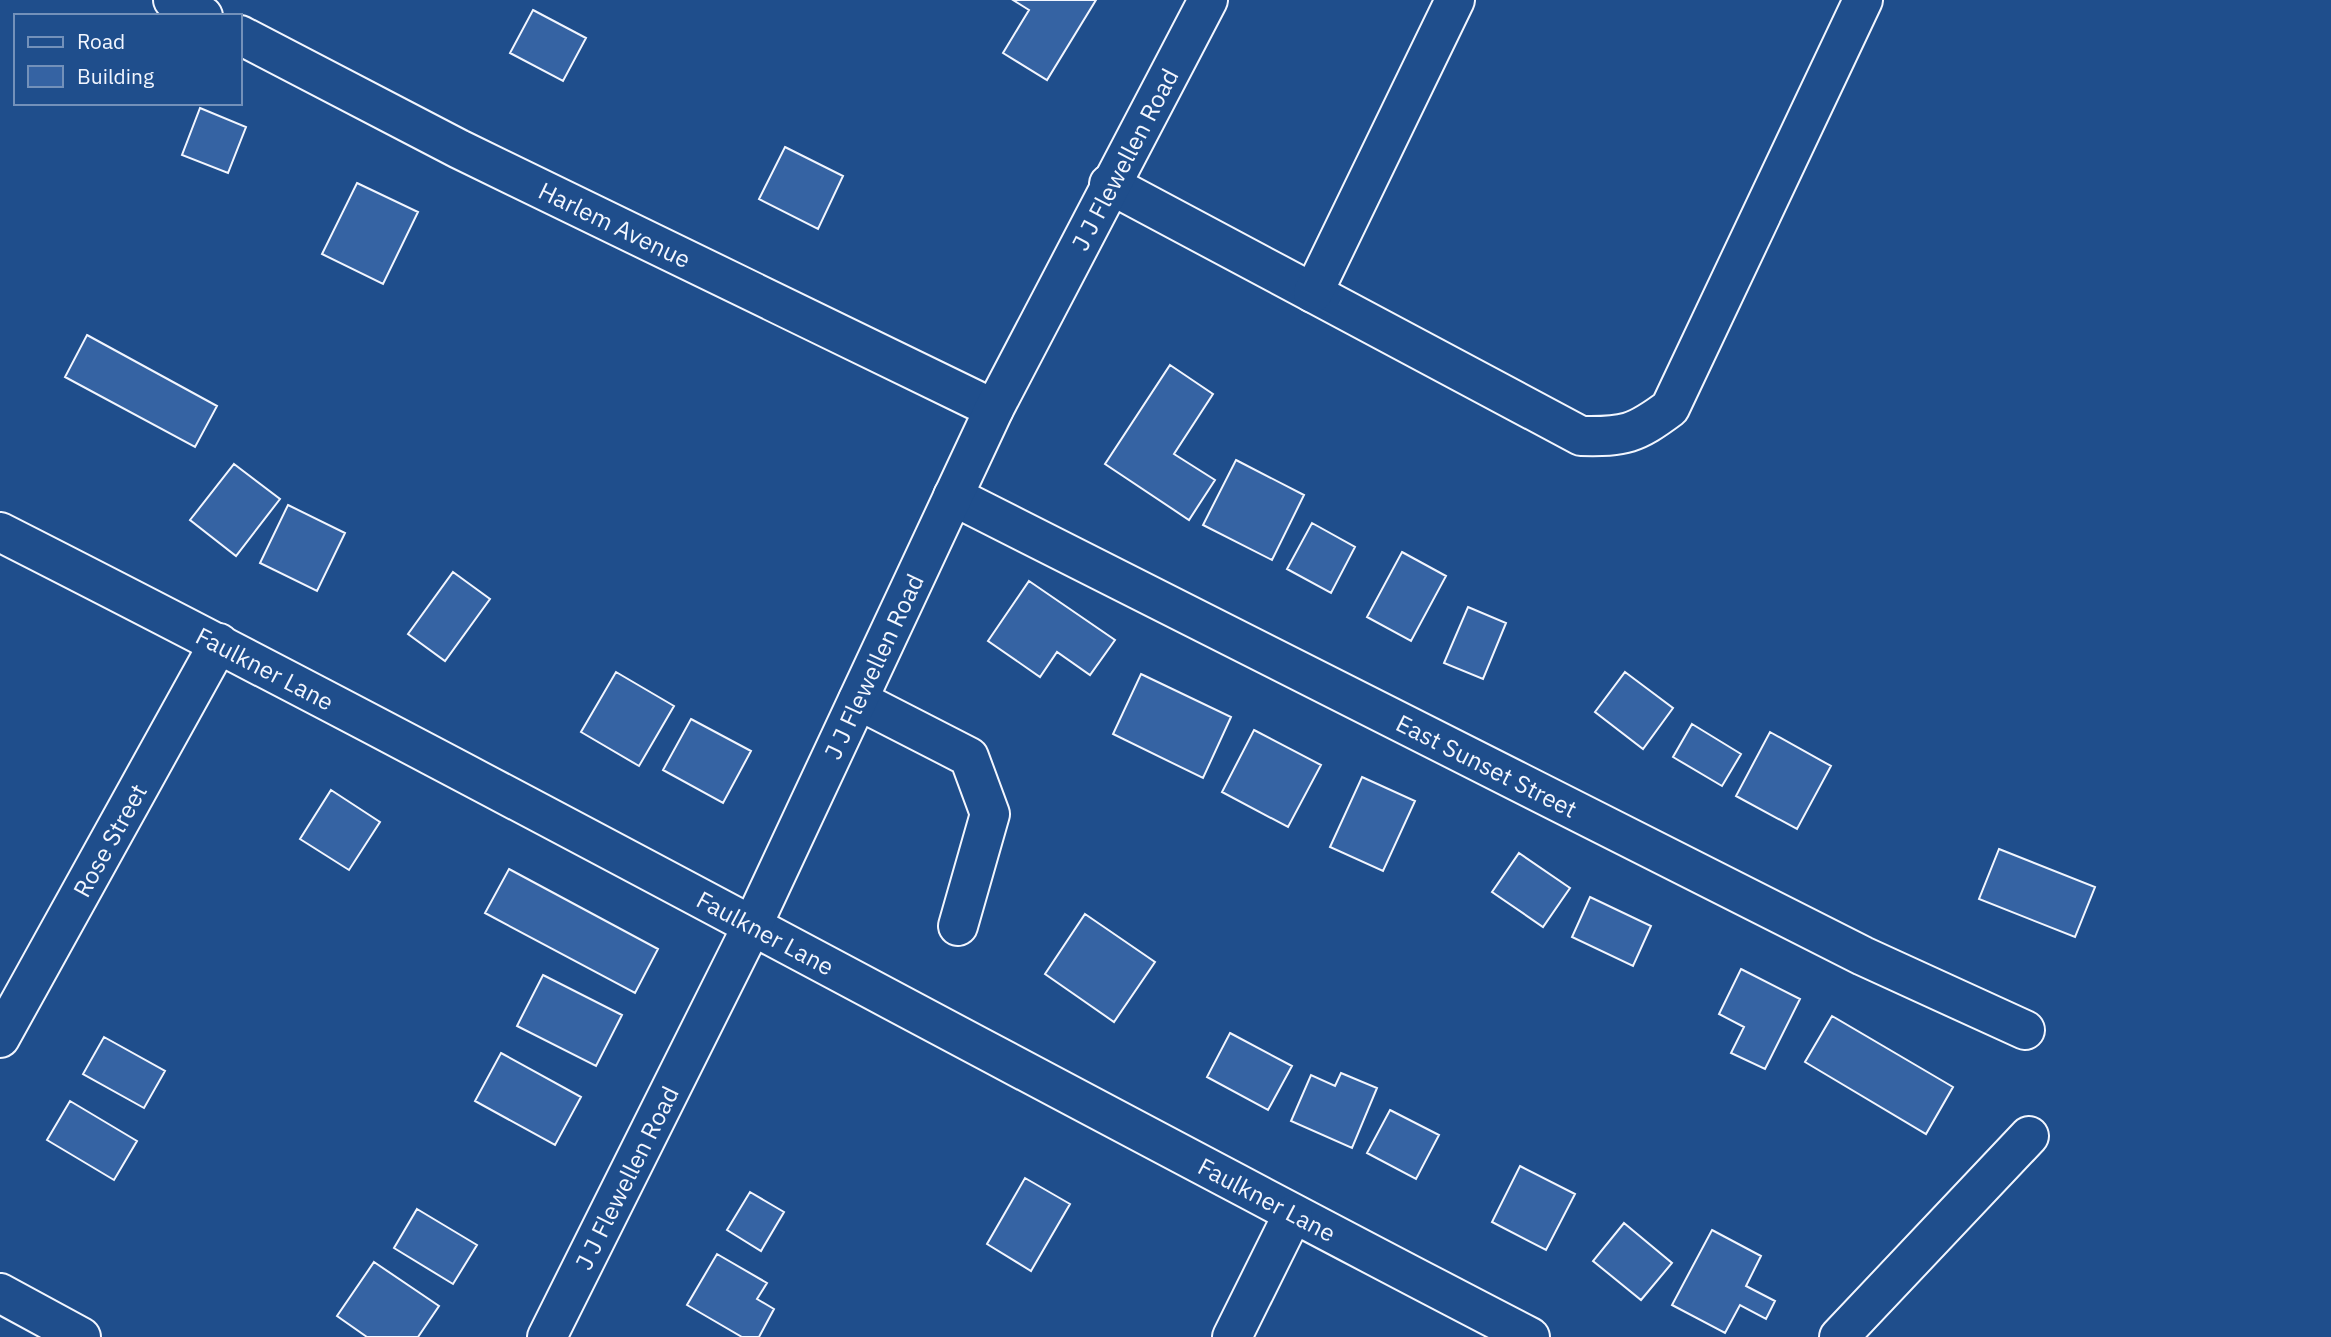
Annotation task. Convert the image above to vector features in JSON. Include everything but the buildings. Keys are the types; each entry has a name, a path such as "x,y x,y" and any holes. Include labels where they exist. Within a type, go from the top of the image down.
{"street":[{"path":"173,0 199,14"},
{"name":"J J Flewellen Road","path":"547,1337 753,924 994,409 1109,184 1208,0"},
{"path":"1313,293 1455,0"},
{"path":"1109,184 1581,436 1610,437 1640,431 1670,408 1863,0"},
{"name":"Harlem Avenue","path":"242,36 459,149 994,409"},
{"name":"East Sunset Street","path":"953,496 1863,956 2025,1030"},
{"name":"Faulkner Lane","path":"0,531 753,924 1293,1214 1530,1337"},
{"name":"Rose Street","path":"0,1038 219,643"},
{"path":"858,700 969,757 990,814 958,926"},
{"path":"1839,1337 2029,1136"},
{"path":"1232,1337 1293,1214"},
{"path":"0,1293 81,1337"}]}
